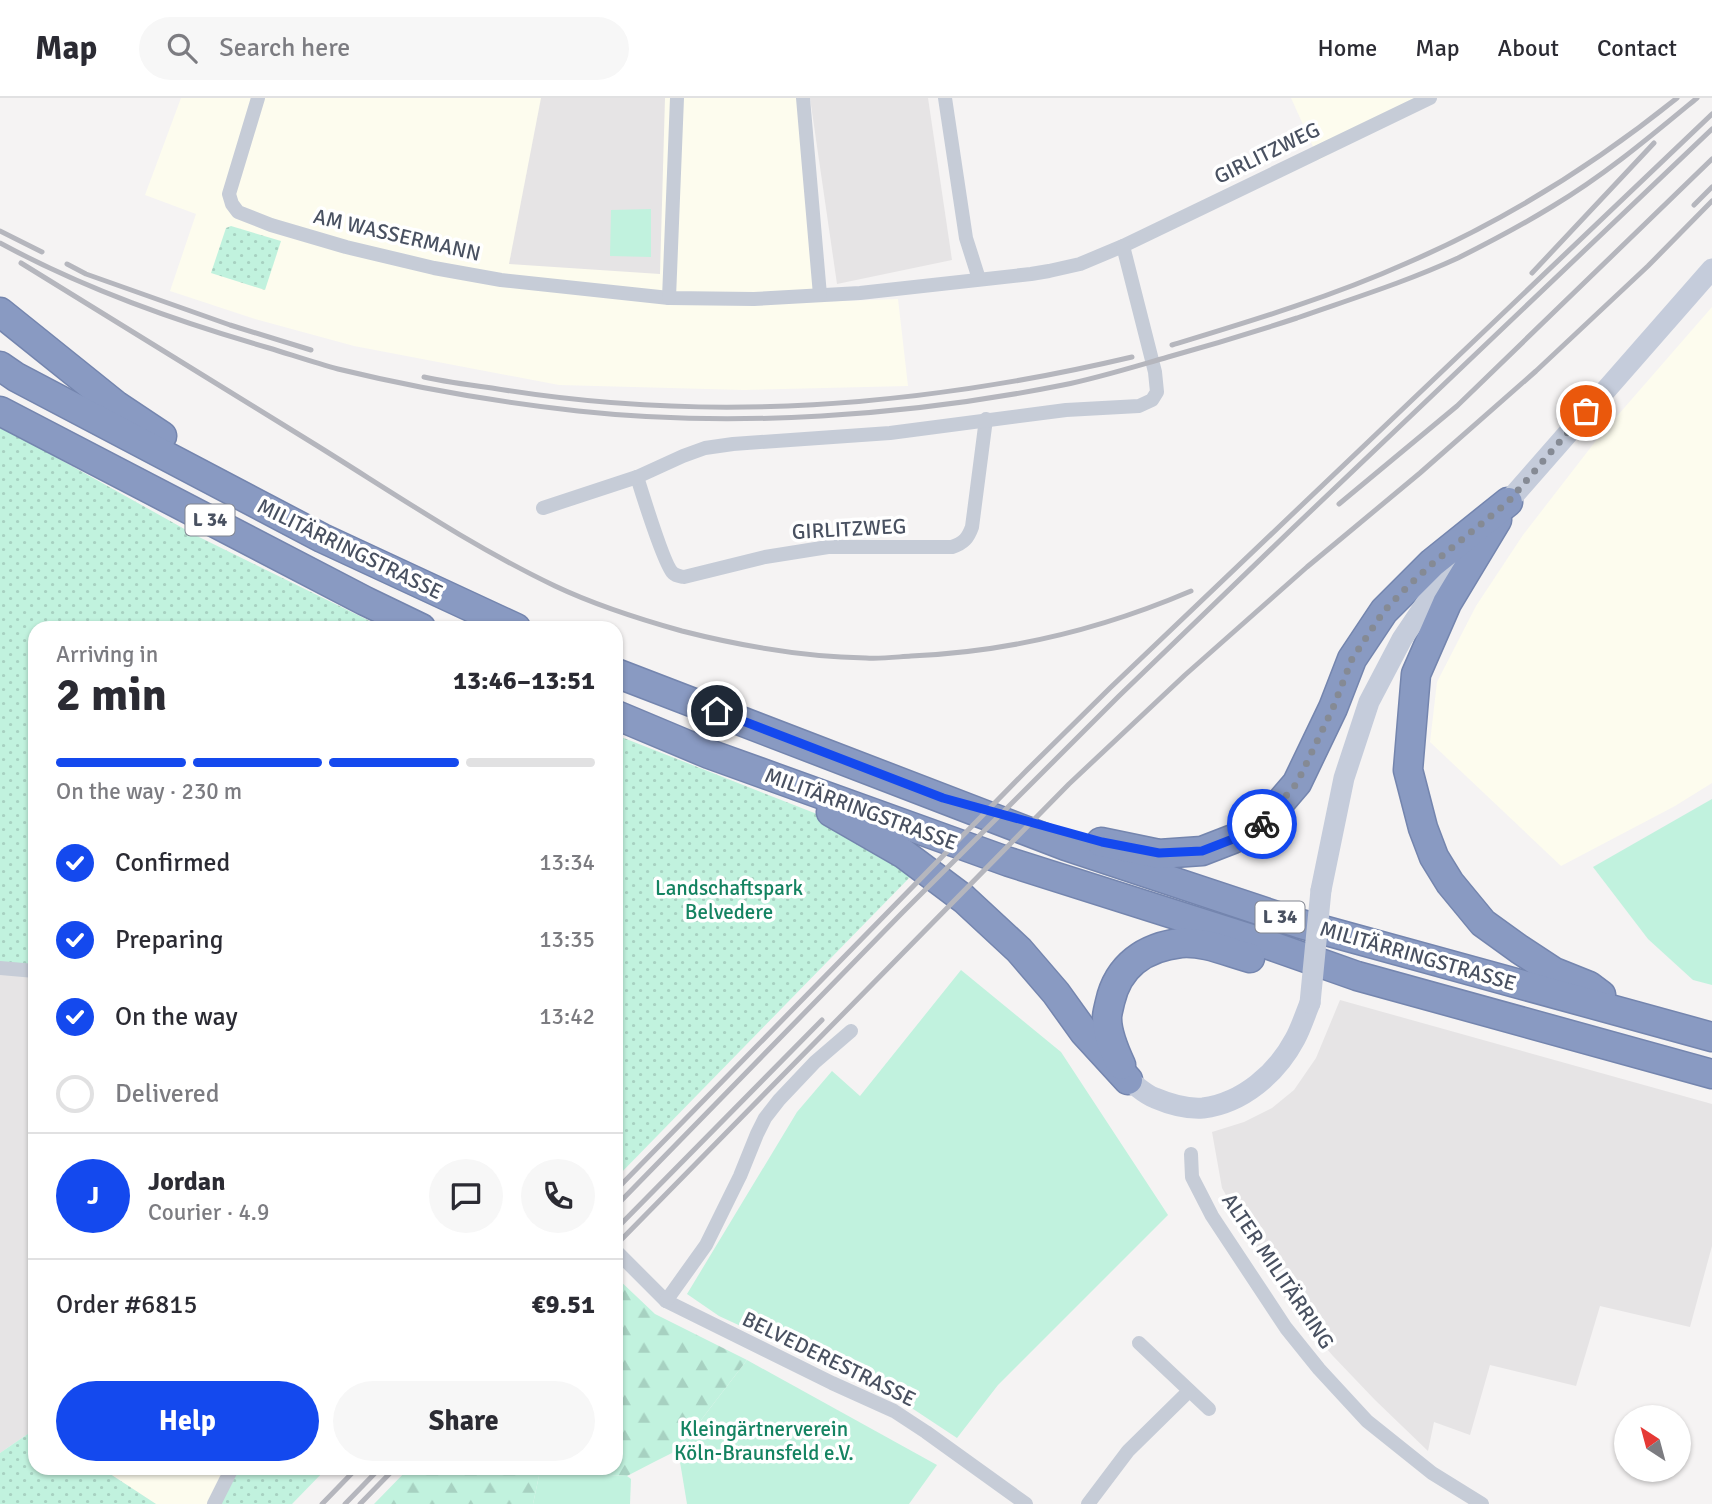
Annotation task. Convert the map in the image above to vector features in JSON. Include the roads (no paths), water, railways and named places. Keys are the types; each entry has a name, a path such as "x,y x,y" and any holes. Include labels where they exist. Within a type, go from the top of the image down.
{"highway":[{"name":"L 34","path":"0,312 117,405 167,439 220,485"},
{"name":"MILITÄRRINGSTRASSE","path":"0,366 16,377 322,538 501,621"},
{"name":"MILITÄRRINGSTRASSE","path":"0,411 407,621"},
{"name":"L 34","path":"943,798 1102,842 1159,853 1202,851 1262,824 1297,783 1333,708 1352,659 1384,611 1432,564 1508,502"},
{"name":"L 34","path":"1508,502 1447,603 1416,674 1408,770 1423,828 1434,857 1450,883 1483,923 1554,972 1589,986 1625,1014"},
{"name":"MILITÄRRINGSTRASSE","path":"623,676 1066,846 1301,924 1712,1037"},
{"name":"MILITÄRRINGSTRASSE","path":"623,718 709,754 1009,862 1255,940 1357,976 1712,1074"},
{"name":"L 34","path":"709,754 844,819 904,854 964,899 1019,950 1056,993 1084,1032 1128,1080"},
{"name":"L 34","path":"1128,1080 1113,1048 1107,1017 1112,995 1123,971 1144,955 1181,943 1200,943 1292,970 1357,976"}],"main road":[{"name":"L 34","path":"1128,1080 1153,1098 1201,1108 1232,1101 1265,1079 1286,1055 1310,1003 1321,890 1344,778 1369,702 1402,639 1443,578 1712,269"}],"street":[{"name":"AM WASSERMANN","path":"258,98 229,194 232,204 238,212 271,225 346,247 500,281 669,298 754,299 860,293 979,279"},
{"path":"669,298 677,98"},
{"path":"803,98 820,295"},
{"path":"945,98 966,237 979,279"},
{"name":"GIRLITZWEG","path":"979,279 1049,271 1080,264 1124,246 1430,98"},
{"path":"543,508 637,478 705,448 733,443 890,433 1066,410 1139,406 1152,400 1157,392 1155,372 1124,246"},
{"name":"GIRLITZWEG","path":"637,478 664,555 671,572 676,576 684,577 765,556 828,547 952,547 969,537 972,527 986,419"},
{"path":"0,968 28,970"},
{"path":"666,1301 706,1245 765,1118 815,1062 851,1031"},
{"name":"ALTER MILITÄRRING","path":"1191,1154 1192,1177 1212,1216 1286,1328 1319,1370 1367,1422 1432,1473 1482,1504"},
{"name":"BELVEDERESTRASSE","path":"623,1258 666,1301 894,1411 1025,1504"},
{"path":"1139,1343 1209,1409"},
{"path":"1087,1504 1128,1451 1189,1391"},
{"path":"214,1504 228,1475"}],"railway":[{"path":"1172,345 1320,298 1443,247 1548,190 1614,146 1677,98"},
{"path":"0,243 65,275 165,315 329,367 427,388 487,399 638,416 760,418 883,411 1004,396 1089,379 1265,328 1418,275 1494,240 1572,194 1627,155 1697,98"},
{"path":"623,1183 1110,688 1712,114"},
{"path":"623,1199 901,914 1119,696 1712,129"},
{"path":"1532,273 1654,143"},
{"path":"1339,504 1457,406 1712,159"},
{"path":"1694,205 1712,187"},
{"path":"623,1238 1069,784 1185,675 1307,567 1536,371 1648,266 1712,201"},
{"path":"0,231 42,252"},
{"path":"21,263 493,554 586,599 682,631 750,646 819,655 877,658 947,654 1019,644 1089,627 1191,591"},
{"path":"67,264 86,274 230,325 311,350"},
{"path":"424,377 573,399 653,405 813,405 973,388 1132,357"},
{"path":"623,1222 822,1020"},
{"path":"322,1504 350,1475"},
{"path":"345,1504 373,1475"},
{"path":"360,1504 388,1475"}],"park label":[{"name":"Landschaftspark Belvedere","path":"729,900"},
{"name":"Kleingärtnerverein Köln-Braunsfeld e.V.","path":"764,1441"}]}
